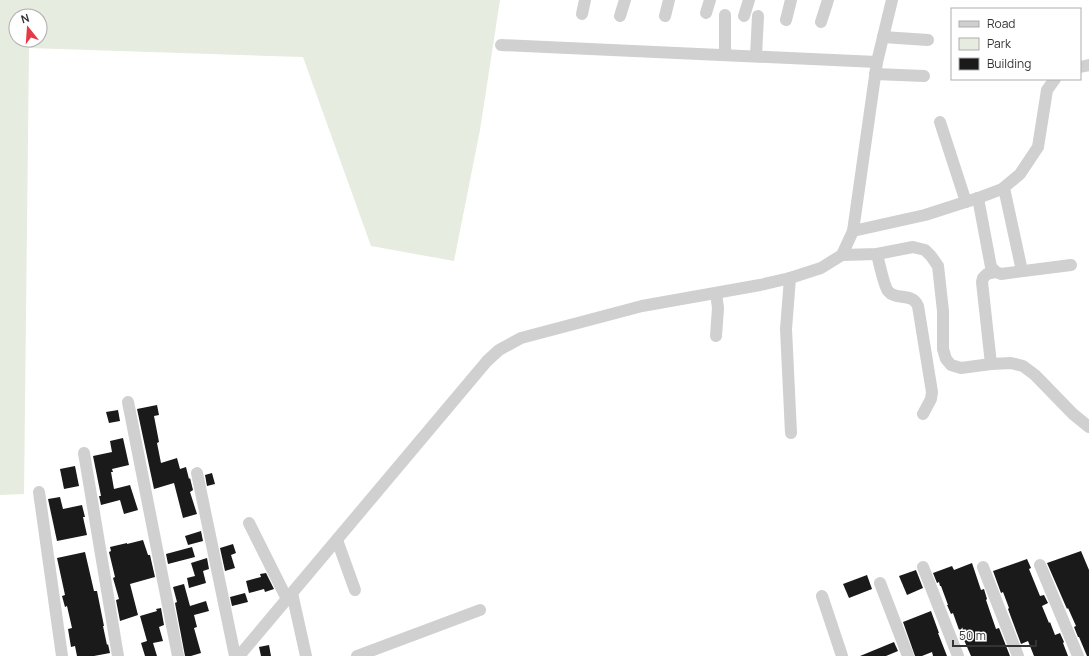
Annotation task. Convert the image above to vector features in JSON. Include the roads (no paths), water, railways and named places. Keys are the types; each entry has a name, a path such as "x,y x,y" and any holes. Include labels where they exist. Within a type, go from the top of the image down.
{"street":[{"path":"582,14 585,0"},
{"path":"620,16 625,0"},
{"path":"665,16 669,0"},
{"path":"706,13 710,0"},
{"path":"744,16 749,0"},
{"path":"786,20 791,0"},
{"path":"821,22 828,0"},
{"path":"842,255 853,231 876,68 892,0"},
{"path":"725,15 725,55"},
{"path":"756,56 758,16"},
{"path":"883,37 928,40"},
{"path":"501,46 756,56 876,68 924,76"},
{"path":"853,231 926,215 1004,188 1020,174 1038,147 1047,90 1055,80"},
{"path":"940,122 972,200 991,267 996,272 1001,274 1071,265"},
{"path":"1004,188 1022,271"},
{"path":"238,656 487,361 498,350 521,338 642,306 760,285 790,278 821,268 842,255 877,254 913,247 925,250 938,266 943,311 943,349 946,359 950,365 961,368 1011,363 1023,366 1035,374 1073,414 1089,427"},
{"path":"877,254 886,290 891,294 912,298 916,301 918,306 932,392 931,399 923,414"},
{"path":"991,364 982,282 983,278 987,274 996,272"},
{"path":"790,278 786,329 791,433"},
{"path":"716,293 718,308 716,336"},
{"path":"128,402 178,656"},
{"path":"84,453 118,656"},
{"path":"197,472 235,656"},
{"path":"39,492 62,656"},
{"path":"249,523 289,596 306,656"},
{"path":"337,540 355,590"},
{"path":"1040,565 1078,656"},
{"path":"923,567 958,656"},
{"path":"983,567 1018,656"},
{"path":"880,583 908,656"},
{"path":"822,596 842,656"},
{"path":"357,656 480,610"}]}
